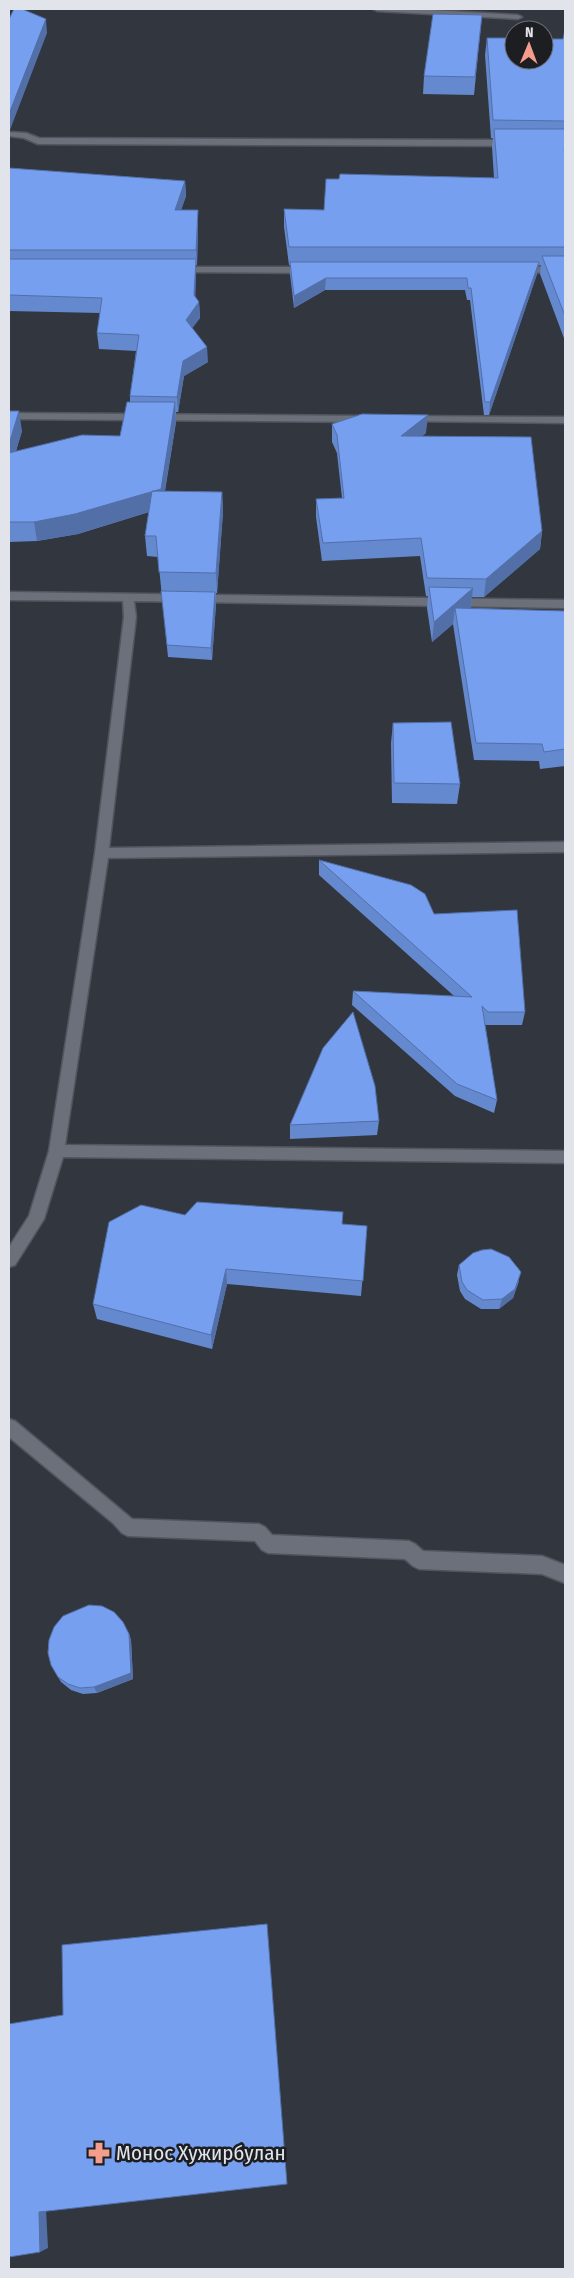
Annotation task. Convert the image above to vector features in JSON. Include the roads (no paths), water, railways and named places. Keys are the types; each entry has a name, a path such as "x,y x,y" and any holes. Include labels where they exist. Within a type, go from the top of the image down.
{"street":[{"path":"377,9 518,17"},
{"path":"9,134 26,136 38,142 516,143"},
{"path":"503,270 565,269"},
{"path":"167,270 315,270"},
{"path":"9,416 376,419"},
{"path":"396,419 565,420"},
{"path":"9,596 565,604"},
{"path":"9,1260 36,1219 57,1151 102,854 130,617 128,599"},
{"path":"102,854 565,847"},
{"path":"57,1151 565,1157"},
{"path":"9,1427 120,1517 128,1527 259,1533 268,1544 409,1550 420,1560 542,1565 565,1574"}],"place":[{"name":"Монос Хужирбулан","path":"99,2153"}]}
